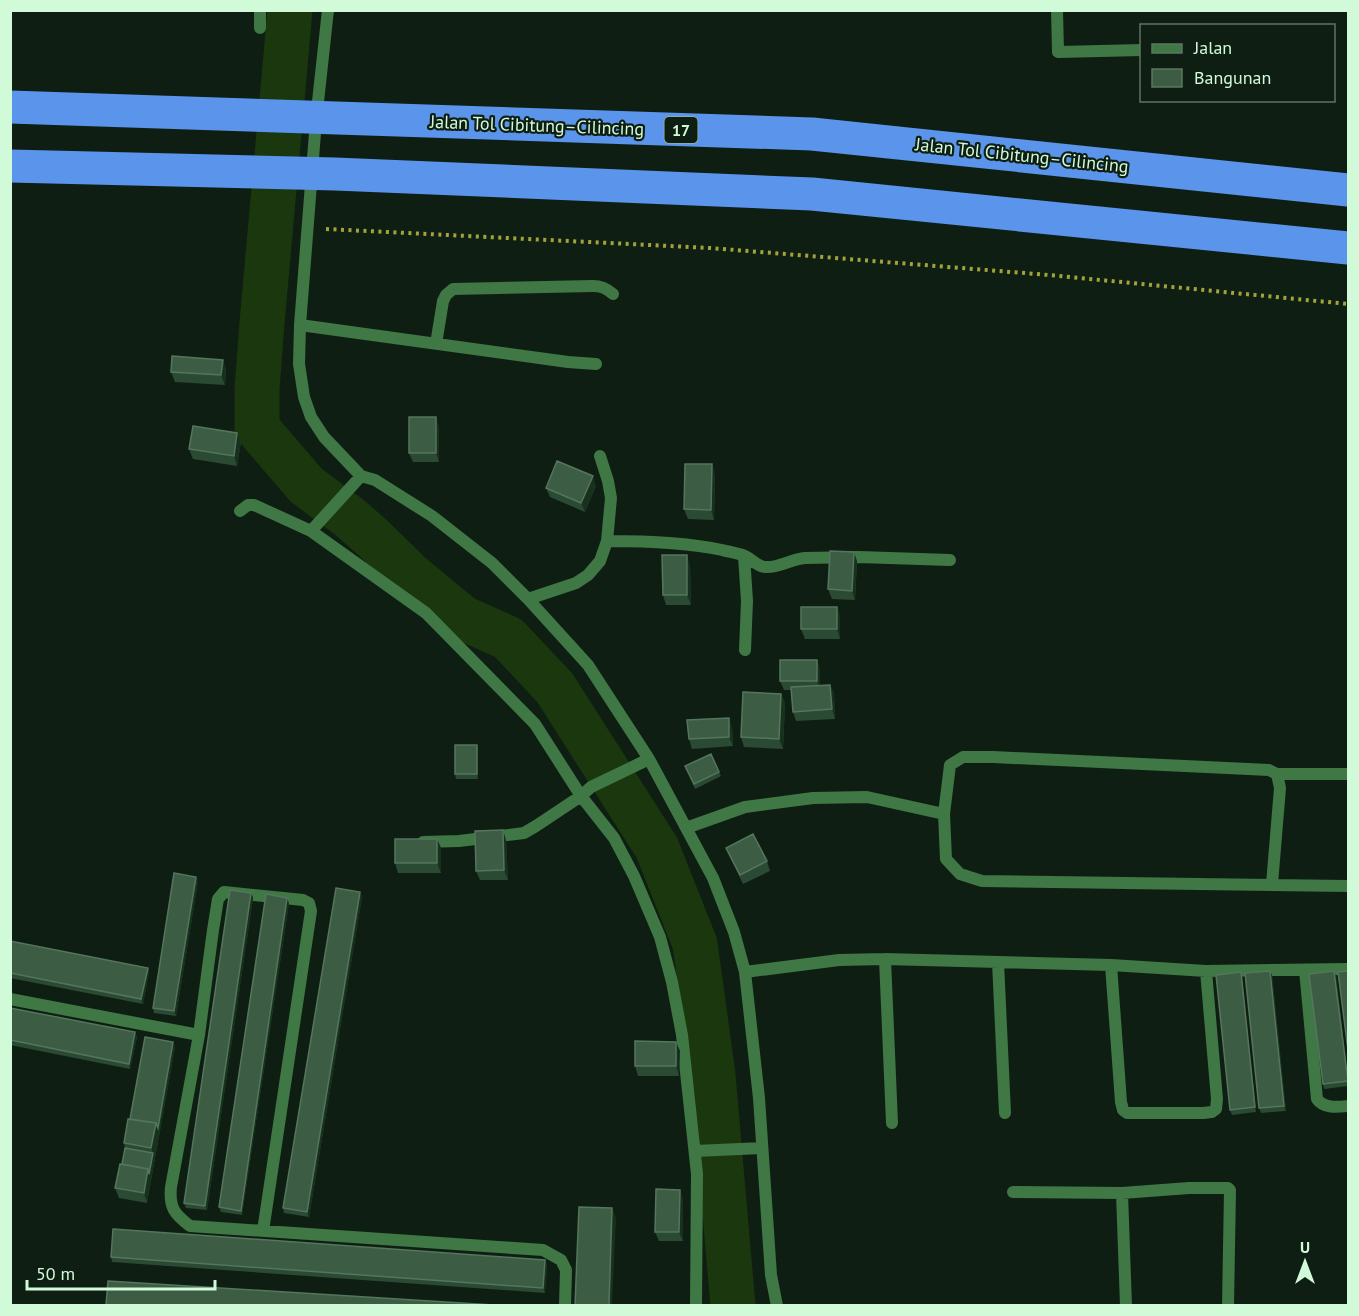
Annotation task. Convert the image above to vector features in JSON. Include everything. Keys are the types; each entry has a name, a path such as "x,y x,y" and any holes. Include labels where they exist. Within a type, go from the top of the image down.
{"highway":[{"name":"Jalan Tol Cibitung–Cilincing","path":"10,107 812,134 1348,189"},
{"path":"10,166 335,174 812,194 1348,248"}],"street":[{"path":"260,10 260,27"},
{"path":"328,10 316,120 300,325 299,364 304,397 324,437 361,476 375,480 432,516 492,563 588,665 649,759 713,878 746,972 759,1098 771,1275 777,1305"},
{"path":"1057,10 1058,52 1140,50"},
{"path":"436,344 443,301 453,289 601,286 613,294"},
{"path":"300,325 596,364"},
{"path":"528,599 576,583 588,575 600,561 607,541 610,498 600,456"},
{"path":"315,527 361,476"},
{"path":"240,511 248,505 254,505 315,527 426,613 535,724 580,796 614,838 634,876 660,937 672,982 682,1035 699,1151 696,1305"},
{"path":"607,541 644,541 712,548 744,555 758,566 765,567 776,567 805,558 950,560"},
{"path":"744,555 747,601 745,650"},
{"path":"1348,774 1277,774 1269,770 963,757 950,765 944,814 946,859 960,874 982,881 1348,886"},
{"path":"406,843 459,841 524,833 591,787 649,759"},
{"path":"1272,884 1280,788 1277,774"},
{"path":"686,828 746,807 813,798 867,797 944,814"},
{"path":"263,1231 312,911 309,903 303,900 224,892 218,899 200,1035 171,1187 170,1199 173,1211 190,1226 263,1231 543,1250 561,1260 566,1270 565,1305"},
{"path":"746,972 839,960 885,959 1111,965 1206,971 1348,969"},
{"path":"885,959 892,1123"},
{"path":"998,962 1005,1113"},
{"path":"1111,965 1121,1102 1123,1110 1127,1113 1203,1113 1216,1109 1206,971"},
{"path":"1305,970 1317,1099 1325,1106 1348,1106"},
{"path":"10,999 200,1035"},
{"path":"699,1151 762,1148"},
{"path":"1013,1192 1122,1193 1189,1188 1228,1188 1230,1190 1228,1305"},
{"path":"1122,1193 1126,1305"}],"path":[{"path":"308,228 711,248 1049,275 1348,304"}],"building":[{"path":"172,356 223,360 221,375 171,372"},
{"path":"409,417 436,417 436,453 409,453"},
{"path":"193,426 237,433 234,456 189,449"},
{"path":"557,461 593,476 581,503 546,488"},
{"path":"685,464 712,464 711,510 684,509"},
{"path":"830,551 854,552 852,591 828,589"},
{"path":"662,555 687,555 687,595 663,595"},
{"path":"801,607 837,607 837,629 801,629"},
{"path":"780,660 817,660 817,681 780,681"},
{"path":"830,685 832,709 793,712 791,687"},
{"path":"743,692 781,694 779,739 741,737"},
{"path":"729,718 729,737 689,739 687,720"},
{"path":"455,745 477,745 477,774 455,774"},
{"path":"711,754 719,772 694,784 685,766"},
{"path":"503,830 504,870 476,871 475,831"},
{"path":"753,834 767,861 740,875 726,848"},
{"path":"395,839 437,839 437,863 395,863"},
{"path":"174,873 196,877 174,1011 153,1008"},
{"path":"336,888 360,892 307,1212 283,1208"},
{"path":"230,890 251,893 205,1206 184,1203"},
{"path":"266,894 287,898 241,1211 219,1207"},
{"path":"10,941 148,968 141,999 10,973"},
{"path":"1270,971 1284,1106 1259,1108 1245,973"},
{"path":"1334,971 1348,1081 1323,1084 1309,974"},
{"path":"1348,971 1348,1050 1338,972"},
{"path":"1241,972 1255,1107 1230,1110 1216,975"},
{"path":"10,1008 135,1032 129,1064 10,1040"},
{"path":"145,1037 173,1042 158,1128 156,1123 130,1119"},
{"path":"635,1041 676,1042 676,1066 635,1066"},
{"path":"128,1119 156,1123 151,1148 124,1143"},
{"path":"125,1148 153,1153 149,1174 148,1169 122,1164"},
{"path":"120,1164 148,1169 144,1193 115,1188"},
{"path":"656,1189 680,1190 679,1232 655,1232"},
{"path":"579,1207 612,1208 609,1305 575,1305"},
{"path":"113,1229 545,1260 543,1288 111,1257"},
{"path":"108,1281 494,1305 106,1305"}],"waterway":[{"path":"290,10 262,323 257,389 257,428 306,485 349,517 411,575 463,618 508,638 555,688 657,848 695,944 713,1075 733,1306"}]}
